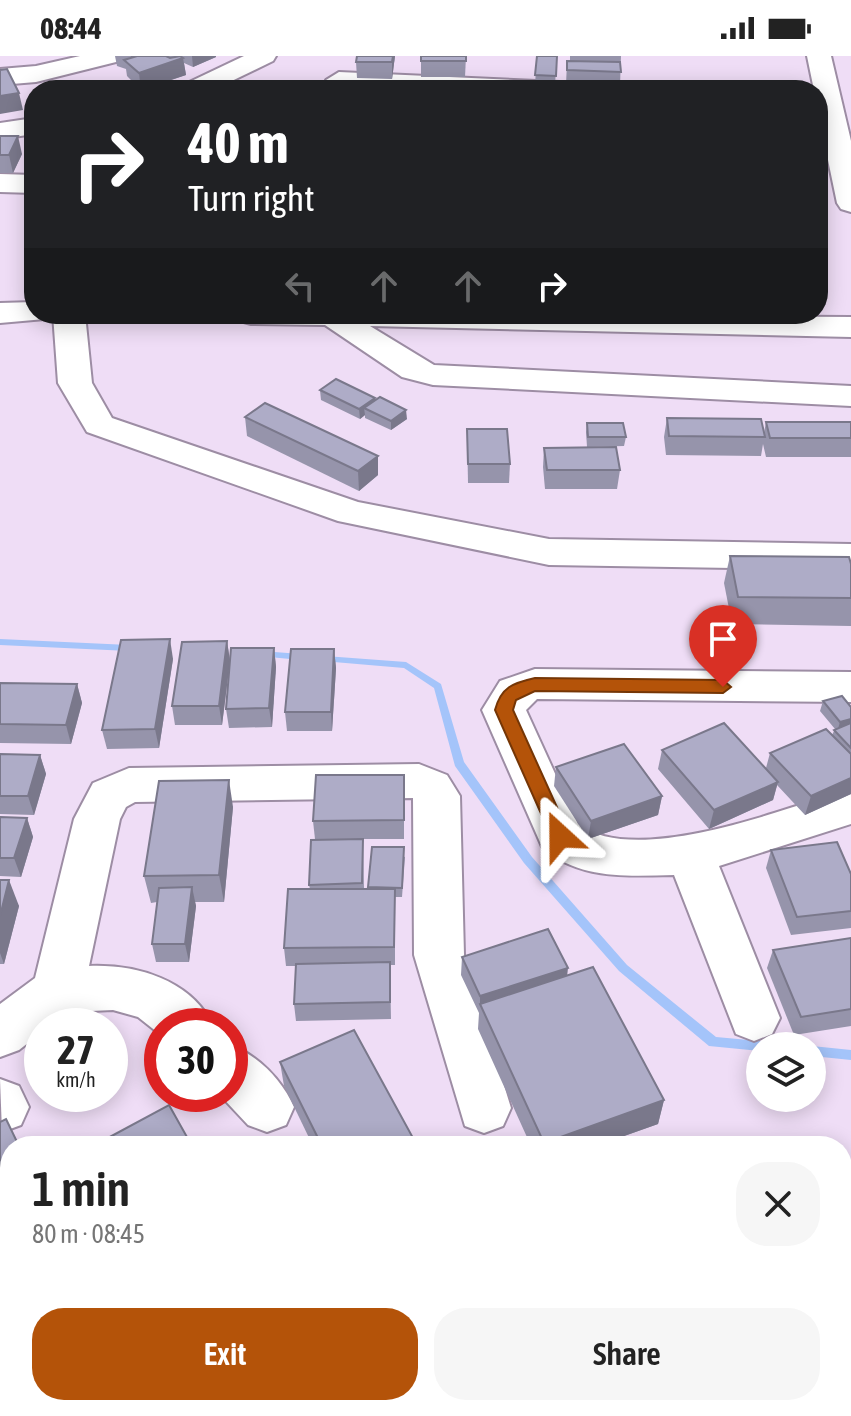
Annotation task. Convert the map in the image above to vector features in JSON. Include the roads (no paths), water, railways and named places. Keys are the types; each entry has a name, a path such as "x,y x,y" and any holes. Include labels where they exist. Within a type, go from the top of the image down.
{"street":[{"path":"7,56 0,76 36,74 111,56"},
{"path":"213,80 264,56"},
{"path":"806,56 826,57 851,200 828,198"},
{"path":"0,131 24,127"},
{"path":"0,183 24,184"},
{"path":"0,313 24,312"},
{"path":"70,324 75,383 99,425 351,513 549,552 851,557"},
{"path":"344,324 402,363 433,375 851,396"},
{"path":"696,324 851,327"},
{"path":"851,687 535,684 518,688 507,697 504,710 560,836 579,851 615,857 691,856 851,806"},
{"path":"58,990 97,819 109,795 129,785 419,781 431,787 437,796 439,955 484,1108"},
{"path":"691,856 754,1018"},
{"path":"0,1034 58,990 118,987 162,1001 169,1008"},
{"path":"248,1087 267,1107"}],"waterway":[{"path":"0,642 129,648"},
{"path":"261,654 301,657"},
{"path":"325,659 406,665 438,686 459,763 528,860 623,968 713,1042 746,1045"},
{"path":"826,1052 851,1055"}]}
